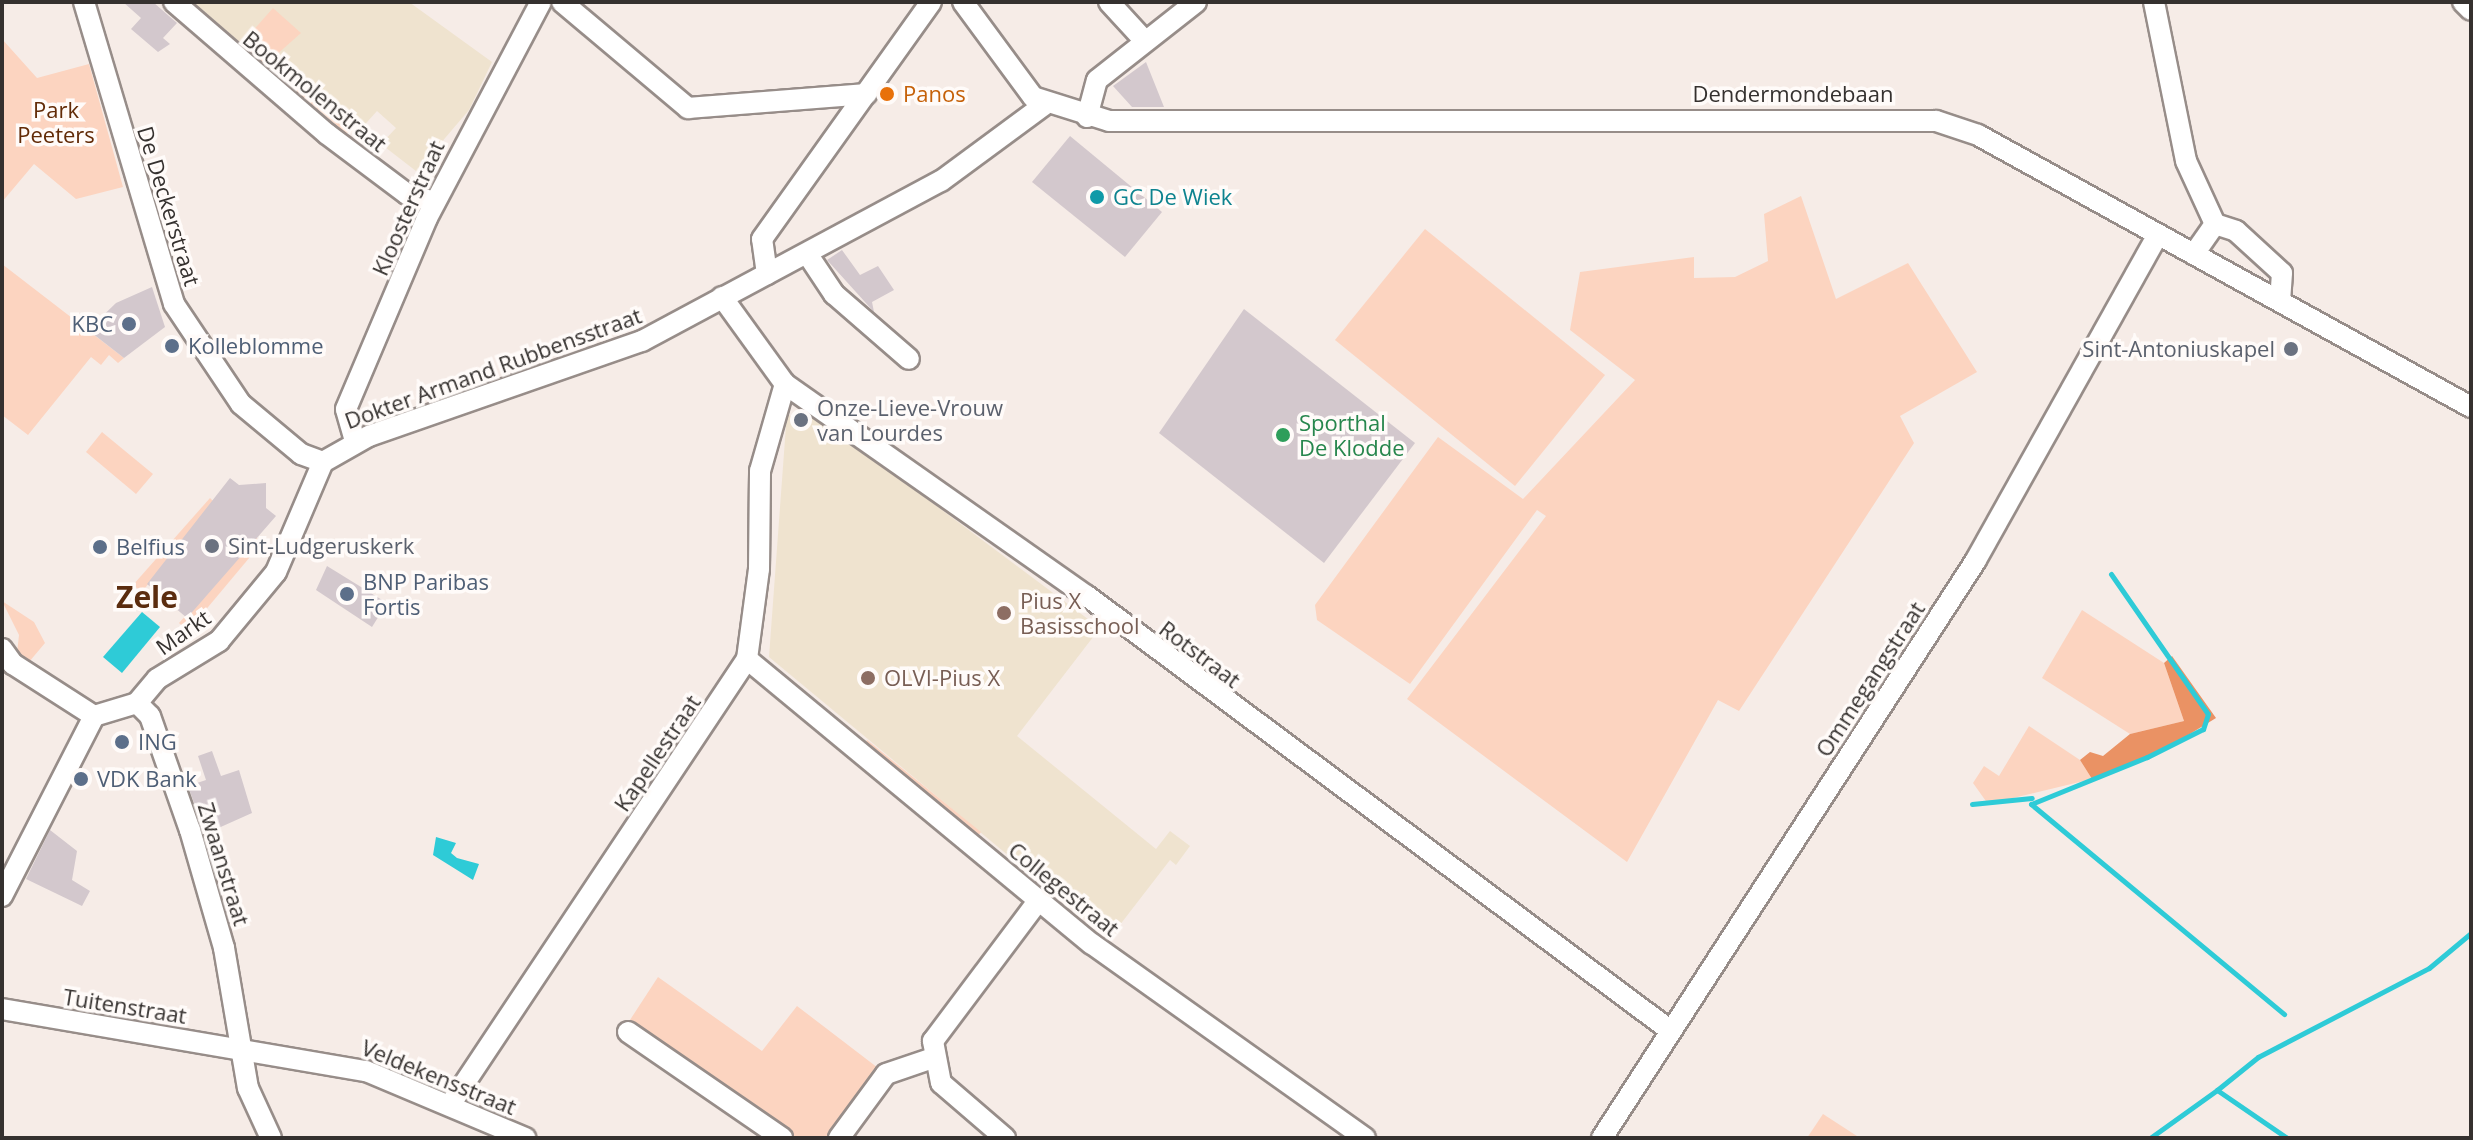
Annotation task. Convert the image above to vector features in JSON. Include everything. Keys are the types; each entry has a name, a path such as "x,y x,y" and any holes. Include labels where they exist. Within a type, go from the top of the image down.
{"street":[{"name":"De Deckerstraat","path":"84,2 174,304 241,404 301,454 323,462"},
{"name":"Bookmolenstraat","path":"174,2 327,134 407,194 435,202"},
{"name":"Kloosterstraat","path":"355,441 346,409 435,202 541,2"},
{"path":"562,2 688,108 866,94"},
{"path":"767,274 762,239 931,2"},
{"path":"963,2 1044,105"},
{"path":"1109,2 1144,40"},
{"path":"1087,117 1097,80 1196,2"},
{"path":"2154,2 2186,161 2215,224 2236,231 2282,273 2280,300"},
{"path":"2463,2 2471,10"},
{"name":"Dokter Armand Rubbensstraat","path":"323,462 355,441 608,355 808,255 941,181 1044,105"},
{"name":"Dendermondebaan","path":"1044,105 1087,117 1908,117 1978,135 2471,407"},
{"path":"2194,254 2215,224"},
{"name":"Ommegangstraat","path":"1602,1138 1983,547 2158,235"},
{"path":"808,255 834,294 909,359"},
{"name":"Rotstraat","path":"722,297 785,384 1080,590 1671,1031"},
{"name":"Kapellestraat","path":"450,1105 747,659 759,569 760,471 785,384"},
{"name":"Markt","path":"94,716 137,703 157,679 219,641 276,572 323,462"},
{"path":"2,896 94,716 25,672 3,652"},
{"name":"Collegestraat","path":"747,659 1038,901 1365,1138"},
{"name":"Zwaanstraat","path":"137,703 150,716 190,830 224,948 248,1088 271,1138"},
{"path":"1005,1138 952,1098 933,1058 945,1019 1038,901"},
{"name":"Tuitenstraat","path":"2,1009 241,1048"},
{"path":"628,1032 782,1138"},
{"name":"Veldekensstraat","path":"241,1048 366,1071 525,1138"},
{"path":"839,1138 886,1074 933,1058"}],"shaded area":[{"path":"193,2 409,2 492,62 469,110 434,151 435,167 425,178 381,144 396,128 377,111 359,131 346,133"},
{"name":"OLVI-Pius X","path":"787,412 796,423 812,413 1100,628 1017,736 1156,849 1170,831 1190,846 1176,865 1170,860 1109,939 769,657"},
{"path":"2172,656 2216,718 2149,759 2092,779 2080,760 2090,752 2103,756 2130,734 2184,721 2164,663"}],"green space":[{"path":"273,8 301,33 265,65 241,44"},
{"name":"Park Peeters","path":"2,39 37,78 89,64 123,187 76,199 34,164 2,202"},
{"path":"299,78 359,131 346,133 295,90"},
{"path":"1801,196 1836,299 1908,263 1977,372 1900,416 1914,443 1739,711 1718,700 1627,862 1407,699 1546,516 1537,510 1410,684 1317,620 1315,605 1438,437 1523,499 1635,380 1570,330 1580,272 1694,257 1694,278 1735,277 1768,261 1764,214"},
{"path":"1425,229 1605,375 1515,486 1335,340"},
{"path":"2,264 124,358 118,363 109,355 101,365 91,357 28,435 2,415"},
{"path":"102,432 153,474 136,494 86,452"},
{"path":"210,498 213,501 142,592 133,585"},
{"path":"257,536 255,551 188,631 179,623"},
{"path":"2,601 34,622 45,643 29,662 17,653 19,635"},
{"path":"2082,610 2164,663 2184,721 2130,734 2042,678"},
{"path":"2029,726 2080,760 2092,779 1988,804 1973,783 1984,766 1999,776"},
{"path":"867,740 981,832 978,836 865,743"},
{"path":"658,977 762,1051 797,1006 882,1071 836,1138 793,1138 628,1023"},
{"path":"1823,1114 1860,1138 1807,1138"}],"water":[{"path":"142,612 160,627 122,673 103,657"},
{"path":"436,837 456,843 451,853 457,858 479,864 473,880 433,855"}],"building":[{"path":"123,2 153,2 177,23 163,38 170,44 158,52 131,29 141,18"},
{"path":"1146,62 1164,107 1132,107 1113,86"},
{"name":"GC De Wiek","path":"1070,136 1162,212 1125,257 1032,182"},
{"path":"842,250 860,275 878,266 894,290 872,302 874,312 827,260"},
{"name":"KBC","path":"152,287 165,327 124,358 88,330 116,303"},
{"name":"Sporthal De Klodde","path":"1244,309 1415,443 1324,563 1159,433"},
{"name":"Sint-Ludgeruskerk","path":"230,478 239,485 266,483 266,508 276,516 187,618 147,584"},
{"name":"BNP Paribas Fortis","path":"327,566 387,603 372,627 316,590"},
{"path":"212,751 221,776 239,770 252,813 205,834 188,786 206,780 198,756"},
{"path":"50,830 77,851 72,880 90,891 82,906 26,879"}],"waterway":[{"path":"2111,574 2208,714 2203,729 2147,757 2031,804 2284,1014"},
{"path":"1972,804 2032,798"},
{"path":"2217,1090 2258,1057 2429,968 2471,933"},
{"path":"2150,1138 2217,1090 2287,1138"}],"place":[{"name":"Panos","path":"887,94"},
{"name":"GC De Wiek","path":"1097,197"},
{"name":"KBC","path":"129,324"},
{"name":"Kolleblomme","path":"172,346"},
{"name":"Sint-Antoniuskapel","path":"2291,349"},
{"name":"Onze-Lieve-Vrouw van Lourdes","path":"801,420"},
{"name":"Sporthal De Klodde","path":"1283,435"},
{"name":"Sint-Ludgeruskerk","path":"212,546"},
{"name":"Belfius","path":"100,547"},
{"name":"BNP Paribas Fortis","path":"347,594"},
{"name":"Pius X Basisschool","path":"1004,613"},
{"name":"OLVI-Pius X","path":"868,678"},
{"name":"ING","path":"122,742"},
{"name":"VDK Bank","path":"81,779"}],"district":[{"name":"Zele","path":"147,597"}]}
